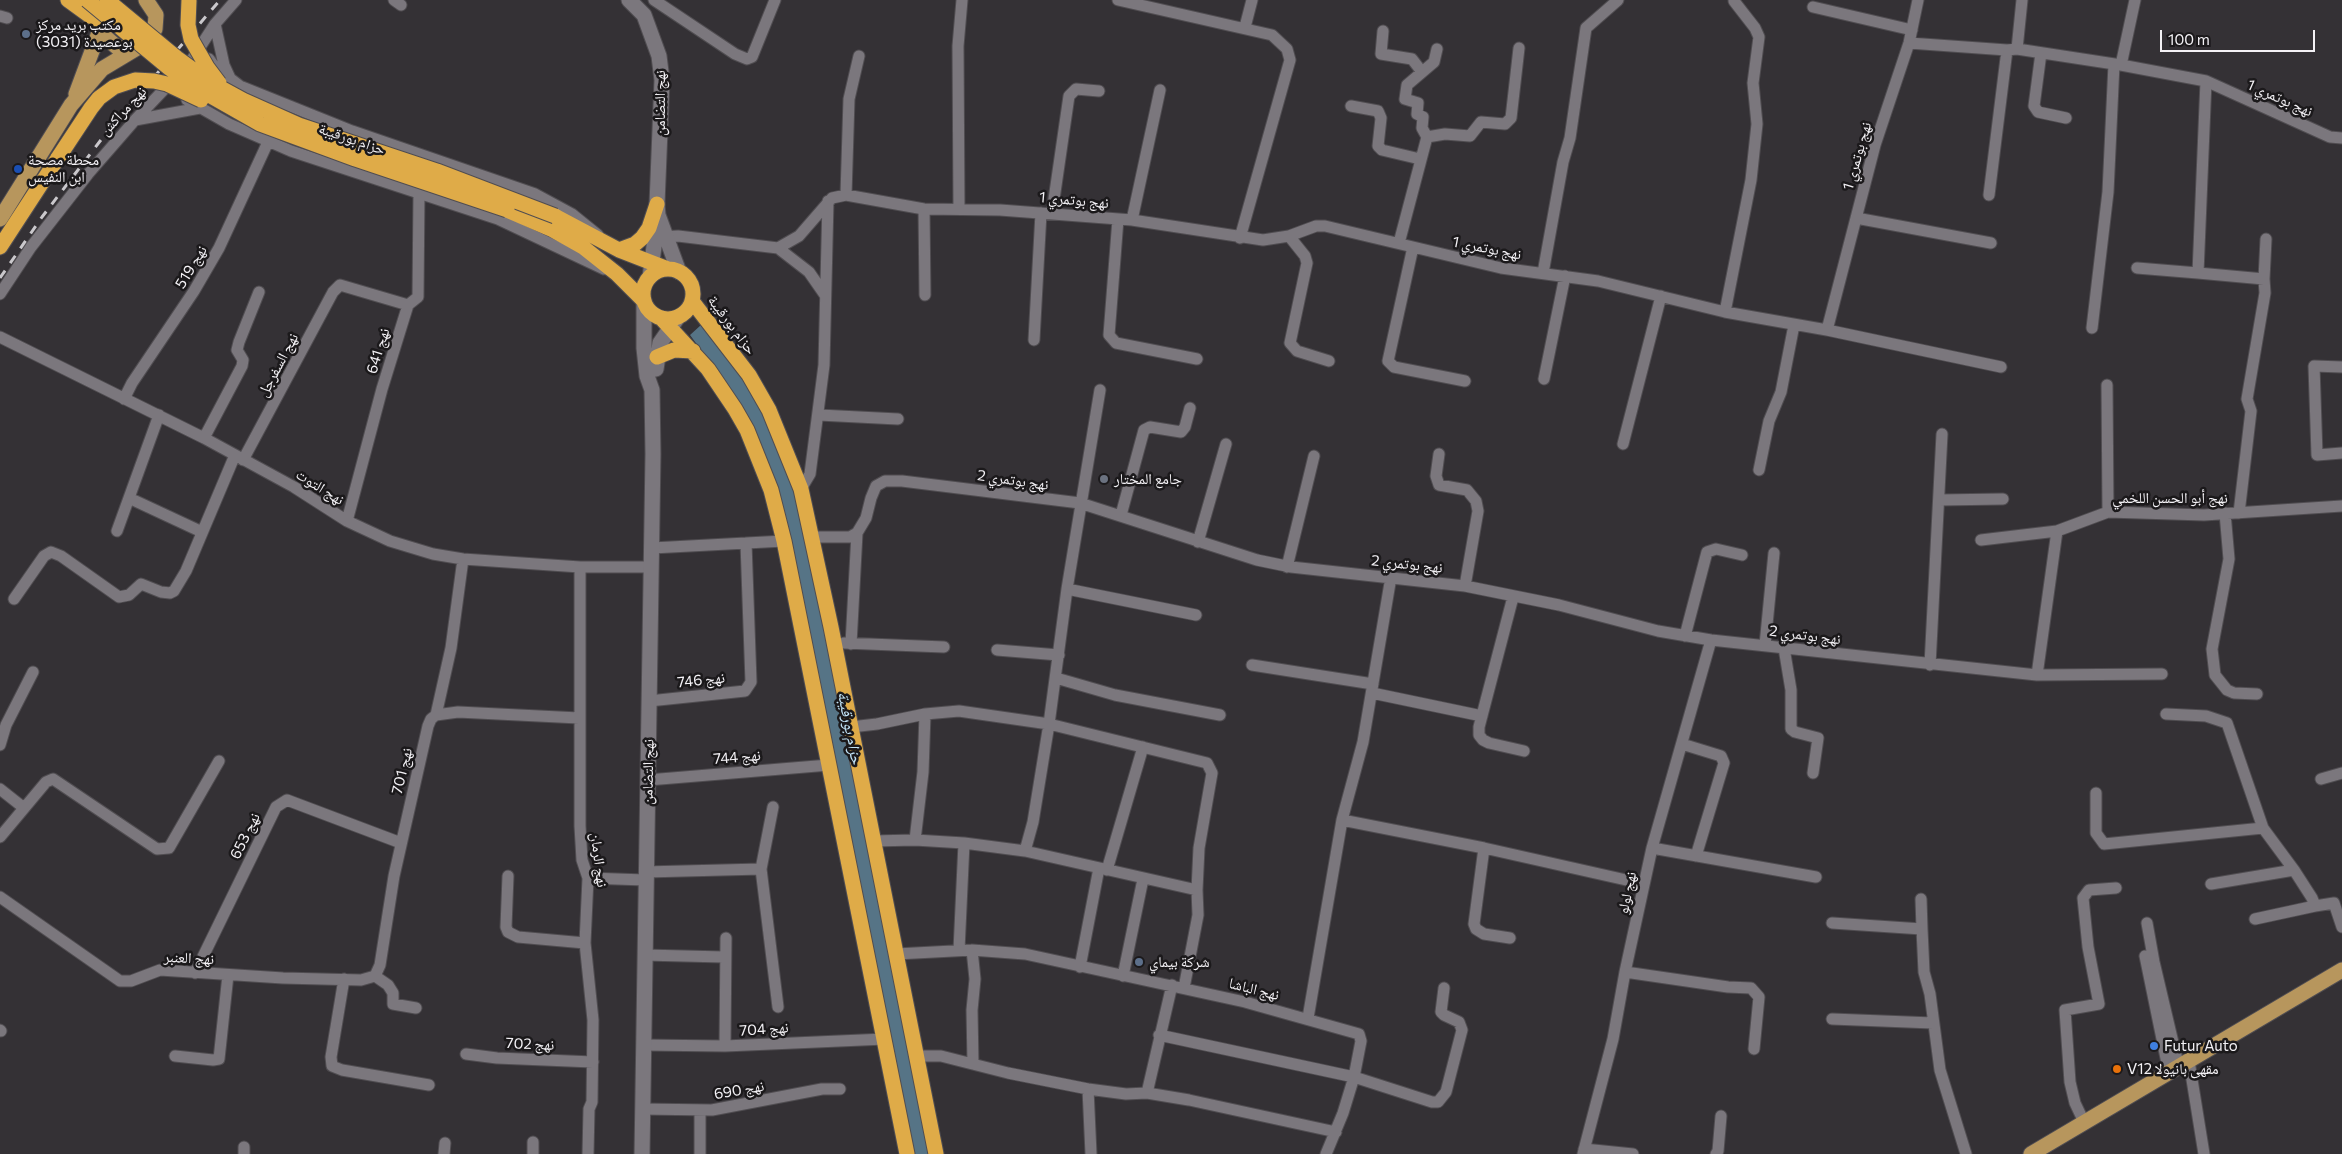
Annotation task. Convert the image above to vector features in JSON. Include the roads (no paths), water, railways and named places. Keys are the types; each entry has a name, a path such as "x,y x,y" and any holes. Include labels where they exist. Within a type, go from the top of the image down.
{"highway":[{"path":"68,0 100,24"},
{"name":"حزام بورقيبة","path":"87,0 169,68 209,95 260,124 355,159 507,210 567,237 596,256 644,301"},
{"name":"حزام بورقيبة","path":"108,0 177,58 228,85 260,108 299,124 437,171 554,216 619,250 651,270 674,271"},
{"path":"189,0 188,25 193,44 207,67 228,85"},
{"path":"0,247 99,98 114,87 135,80 167,84 199,98 238,120 260,124"},
{"path":"619,250 654,237 649,228 658,209"},
{"path":"651,270 644,287 644,301 651,313 670,321 722,388 747,430 765,472 784,541 908,1154"},
{"path":"670,321 686,312 692,301 691,284 674,271"},
{"name":"حزام بورقيبة","path":"692,301 748,375 770,410 800,489 834,643 936,1154"},
{"path":"657,357 674,350 693,351"}],"main road":[{"path":"71,105 108,0"},
{"path":"146,0 156,15"},
{"path":"0,219 71,105 102,69 143,45 152,36 161,0"},
{"path":"100,24 110,43 128,49 137,48"},
{"path":"2031,1154 2342,970"}],"street":[{"name":"نهج مراكش","path":"0,294 60,208 135,120 191,61 215,24 236,0"},
{"name":"نهج التضامن","path":"629,0 644,15 659,56 662,80 658,209 651,270"},
{"path":"644,15 650,0"},
{"path":"654,0 735,54 747,59 752,57 776,0"},
{"path":"959,210 958,46 962,0"},
{"path":"1118,0 1141,3 1245,28 1276,37 1287,49 1290,60 1240,238"},
{"path":"1245,28 1252,0"},
{"path":"1543,273 1563,162 1570,138 1586,28 1618,0"},
{"name":"نهج بوتمري 1","path":"846,194 924,209 1046,213 1132,220 1263,240 1289,236 1316,226 1325,226 1501,268 1598,281 1725,312 1827,330 1875,145 1909,43 1918,0"},
{"path":"1989,195 2012,50 2022,0"},
{"path":"2092,328 2108,192 2118,65 2134,0"},
{"path":"1725,312 1750,180 1757,124 1752,83 1758,37 1755,28 1734,1"},
{"path":"1813,7 1912,30"},
{"path":"215,24 228,85"},
{"path":"1383,31 1381,54 1412,59 1422,72"},
{"name":"نهج بوتمري 1","path":"1909,43 2041,53 2206,81 2330,137 2342,138"},
{"path":"201,46 228,85 240,86 303,113 535,194 572,214 591,228 604,243"},
{"path":"1427,137 1446,134 1470,136 1481,122 1504,124 1511,118 1519,48"},
{"path":"1399,243 1427,137 1422,128 1423,117 1417,114 1418,102 1405,99 1407,85 1434,62 1437,49"},
{"path":"2041,53 2034,106 2038,112 2066,118"},
{"path":"778,248 799,236 836,195 846,194 849,99 859,56"},
{"path":"2198,273 2206,81"},
{"path":"167,87 200,108 268,142 341,169 419,192 498,219 616,274"},
{"path":"1034,340 1046,213 1069,96 1076,89 1099,92"},
{"path":"1132,220 1160,90"},
{"path":"1352,106 1378,111 1381,118 1378,146 1382,150 1420,158"},
{"path":"135,120 200,108"},
{"name":"نهج 519","path":"124,399 132,383 194,291 219,248 268,142"},
{"name":"نهج 641","path":"347,521 382,388 408,305 418,297 419,192"},
{"path":"800,489 810,474 824,365 828,202"},
{"path":"924,209 925,295"},
{"path":"1856,218 1990,243"},
{"path":"1118,219 1109,335 1116,343 1197,359"},
{"path":"1289,236 1305,256 1307,263 1290,343 1297,351 1330,361"},
{"path":"654,237 778,248 809,272 825,296"},
{"name":"نهج التضامن","path":"654,237 674,271"},
{"path":"2239,513 2251,411 2247,399 2265,293 2266,239"},
{"path":"1412,247 1388,361 1391,365 1400,368 1465,381"},
{"path":"2137,268 2264,279"},
{"path":"1544,379 1565,276"},
{"name":"نهج السفرجل","path":"14,599 44,556 51,552 61,556 119,597 129,595 141,584 161,592 170,593 179,585 202,532 239,458 333,292 340,285 408,305"},
{"path":"204,438 242,366 243,360 237,350 238,342 259,292"},
{"path":"1622,444 1661,296"},
{"name":"نهج التضامن","path":"644,301 644,348 647,376 652,390"},
{"name":"نهج التضامن","path":"642,1154 645,876 652,548 652,390 660,343 670,321"},
{"path":"1759,470 1769,421 1781,392 1794,325"},
{"path":"1827,330 2001,367"},
{"name":"نهج التوت","path":"0,337 204,438 294,487 347,521 390,541 433,554 463,559 580,567 651,567"},
{"path":"2342,366 2314,366 2317,454 2342,453"},
{"path":"2107,385 2108,512"},
{"path":"1025,851 1033,822 1049,724 1080,503 1100,390"},
{"path":"1121,515 1144,430 1150,427 1181,432 1185,427 1190,408"},
{"path":"117,531 159,415"},
{"path":"819,415 898,419"},
{"path":"1930,665 1942,434"},
{"path":"1198,542 1226,444"},
{"path":"1439,454 1436,476 1438,485 1467,490 1476,501 1478,512 1464,586"},
{"path":"1287,566 1314,456"},
{"name":"نهج بوتمري 2","path":"857,532 866,518 876,486 885,481 902,481 1080,503 1257,560 1287,566 1464,586 1559,605 1685,636 1711,640 2037,675 2162,674"},
{"path":"129,498 202,532"},
{"path":"1939,500 2003,499"},
{"name":"نهج أبو الحسن اللخمي","path":"1981,540 2056,531 2108,512 2204,515 2342,506"},
{"path":"2225,514 2229,560 2212,649 2215,675 2227,690 2234,693 2257,694"},
{"path":"2037,675 2056,531"},
{"path":"811,537 850,537 857,532"},
{"path":"851,644 857,532"},
{"path":"652,548 784,541"},
{"name":"نهج 746","path":"649,701 745,691 751,682 746,543"},
{"path":"1685,636 1707,552 1716,549 1742,555"},
{"path":"1765,646 1774,552"},
{"name":"نهج 701","path":"375,976 380,965 401,844 428,726 436,715 451,648 463,559"},
{"name":"نهج الرمان","path":"580,567 580,826 582,860 588,878 585,943 593,1020 592,1102 589,1109 588,1154"},
{"path":"1308,1018 1342,820 1363,742 1391,577"},
{"path":"1067,589 1196,615"},
{"path":"1513,597 1482,716 1479,735 1483,740 1524,751"},
{"name":"نهج لولو","path":"1583,1152 1613,1039 1625,972 1652,848 1711,640"},
{"path":"834,643 944,647"},
{"path":"1784,648 1791,690 1791,729 1795,732 1818,738 1813,773"},
{"path":"997,650 1058,655"},
{"path":"1252,665 1372,688 1482,716"},
{"path":"0,745 6,725 33,672"},
{"path":"1056,678 1115,695 1220,715"},
{"path":"851,727 877,724 925,714 958,711 1049,724 1201,760 1210,767 1208,799 1200,848 1196,890 1198,915 1184,988"},
{"path":"436,715 458,712 579,718"},
{"path":"915,840 923,772 925,714"},
{"path":"2166,714 2206,716 2227,723 2263,828 2294,870 2315,906"},
{"path":"1682,744 1721,756 1724,763 1696,856"},
{"path":"1080,967 1103,869 1142,747"},
{"path":"0,837 46,782 53,779 157,849 169,848 220,761"},
{"name":"نهج 744","path":"648,780 829,766"},
{"path":"2321,779 2342,773"},
{"path":"0,789 24,808"},
{"path":"2096,793 2096,834 2104,844 2263,828"},
{"name":"نهج 653","path":"195,973 276,807 287,800 401,844"},
{"path":"773,807 761,869 778,1007"},
{"path":"1342,820 1484,848 1644,884"},
{"path":"873,841 915,840 964,843 1025,851 1196,890"},
{"path":"959,950 964,843"},
{"path":"1484,848 1474,924 1476,929 1484,934 1510,938"},
{"path":"1652,848 1816,877"},
{"path":"588,878 761,869"},
{"path":"2212,884 2294,870"},
{"path":"508,876 506,928 508,932 518,937 585,943"},
{"path":"1124,976 1143,879"},
{"path":"2084,1122 2075,1103 2070,1082 2065,1010 2099,1004 2088,947 2083,898 2089,890 2116,888"},
{"name":"نهج العنبر","path":"0,897 120,981 132,981 160,970 228,975 361,980 375,976"},
{"path":"1921,899 1924,972 1940,1070 1966,1154"},
{"path":"2255,919 2334,903 2342,927"},
{"path":"1832,923 1922,929"},
{"path":"2147,923 2154,962 2179,1067"},
{"path":"726,938 724,956 726,1046"},
{"name":"نهج الباشا","path":"896,954 959,950 1025,954 1172,985 1308,1018 1359,1034 1361,1041 1354,1077 1336,1132 1326,1154"},
{"path":"972,950 975,979 972,1010 973,1064"},
{"path":"644,955 724,956"},
{"path":"2144,956 2204,1154"},
{"path":"1625,972 1728,987 1751,988 1759,997 1754,1049"},
{"path":"175,1056 219,1059 228,975"},
{"path":"375,976 388,985 393,993 393,1004 416,1008"},
{"path":"344,979 330,1057 332,1066 342,1070 429,1085"},
{"path":"1147,1093 1172,985"},
{"path":"1159,1035 1354,1077 1432,1102 1442,1099 1446,1092 1462,1030 1459,1022 1441,1012 1444,988"},
{"path":"1832,1019 1933,1022"},
{"name":"نهج 704","path":"644,1045 726,1046 885,1039"},
{"name":"نهج 702","path":"466,1054 497,1058 593,1062"},
{"path":"916,1056 941,1056 1088,1089 1126,1094 1147,1093 1336,1132"},
{"name":"نهج 690","path":"642,1109 724,1109 822,1089 840,1089"},
{"path":"1088,1089 1091,1154"},
{"path":"700,1110 700,1154"},
{"path":"1716,1154 1718,1151 1721,1116"},
{"path":"1583,1152 1633,1154"}],"water":[{"path":"701,325 748,384 770,426 797,501 839,699 930,1154 913,1154 797,586 731,391 690,335"}],"railway":[{"path":"0,278 42,217 107,132 220,0"}],"place":[{"name":"مكتب بريد مركز بوعصيدة (3031)","path":"26,34"},
{"name":"محطة مصحة ابن النفيس","path":"18,169"},
{"name":"جامع المختار","path":"1104,479"},
{"name":"شركة بيماي","path":"1139,962"},
{"name":"Futur Auto","path":"2154,1046"},
{"name":"V12 مقهى بانيولا","path":"2117,1069"}]}
